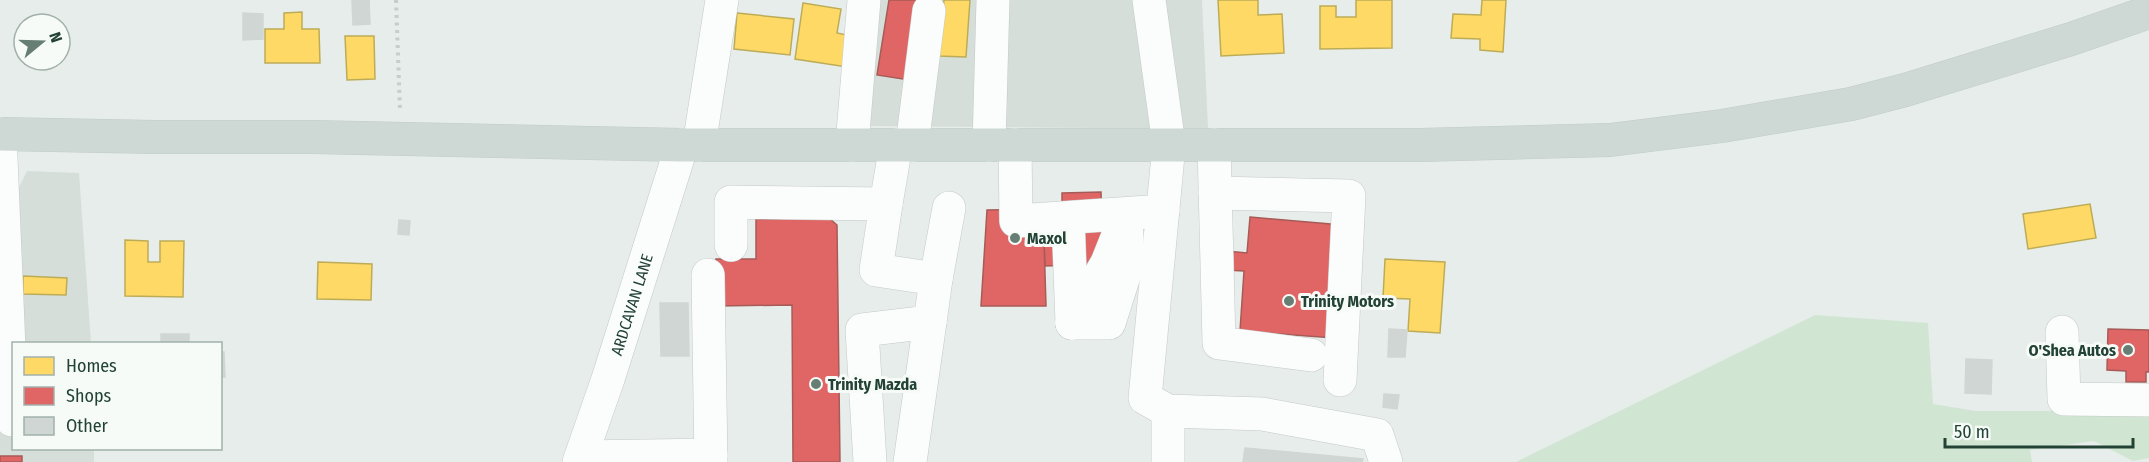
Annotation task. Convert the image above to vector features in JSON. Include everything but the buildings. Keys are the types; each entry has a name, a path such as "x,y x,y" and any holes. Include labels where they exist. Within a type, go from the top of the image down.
{"main road":[{"path":"0,134 691,145 1420,146 1610,140 1722,126 1851,104 1905,90 2071,39 2149,12"}],"street":[{"name":"ARDCAVAN LANE","path":"580,459 691,145 722,0"},
{"path":"852,145 864,0"},
{"path":"993,0 1002,145 1016,221 1163,211"},
{"path":"1149,0 1169,145 1145,398 1168,411 1262,414 1377,435 1386,462"},
{"path":"929,10 904,145 886,204 876,270 936,279"},
{"path":"0,134 12,420"},
{"path":"1214,145 1219,343 1311,354"},
{"path":"1215,193 1349,196 1340,380"},
{"path":"731,245 730,202 886,204"},
{"path":"909,462 949,208"},
{"path":"1068,218 1072,322 1107,263 1126,214"},
{"path":"580,459 711,458 708,275"},
{"path":"870,462 862,330 930,322"},
{"path":"2062,332 2064,399 2149,400"},
{"path":"1168,411 1168,462"}],"path":[{"path":"396,0 402,139"}],"shaded area":[{"path":"881,0 1202,0 1208,129 867,126"},
{"path":"27,171 79,173 91,342 12,342 12,450 94,450 94,462 0,462 0,187 18,189"}],"green space":[{"path":"1815,315 1928,323 1933,404 1976,411 2149,411 2149,458 2133,461 2094,441 2030,450 2032,462 1516,462"}],"place":[{"name":"Maxol","path":"1015,238"},
{"name":"Trinity Motors","path":"1289,301"},
{"name":"O'Shea Autos","path":"2128,350"},
{"name":"Trinity Mazda","path":"816,384"}]}
